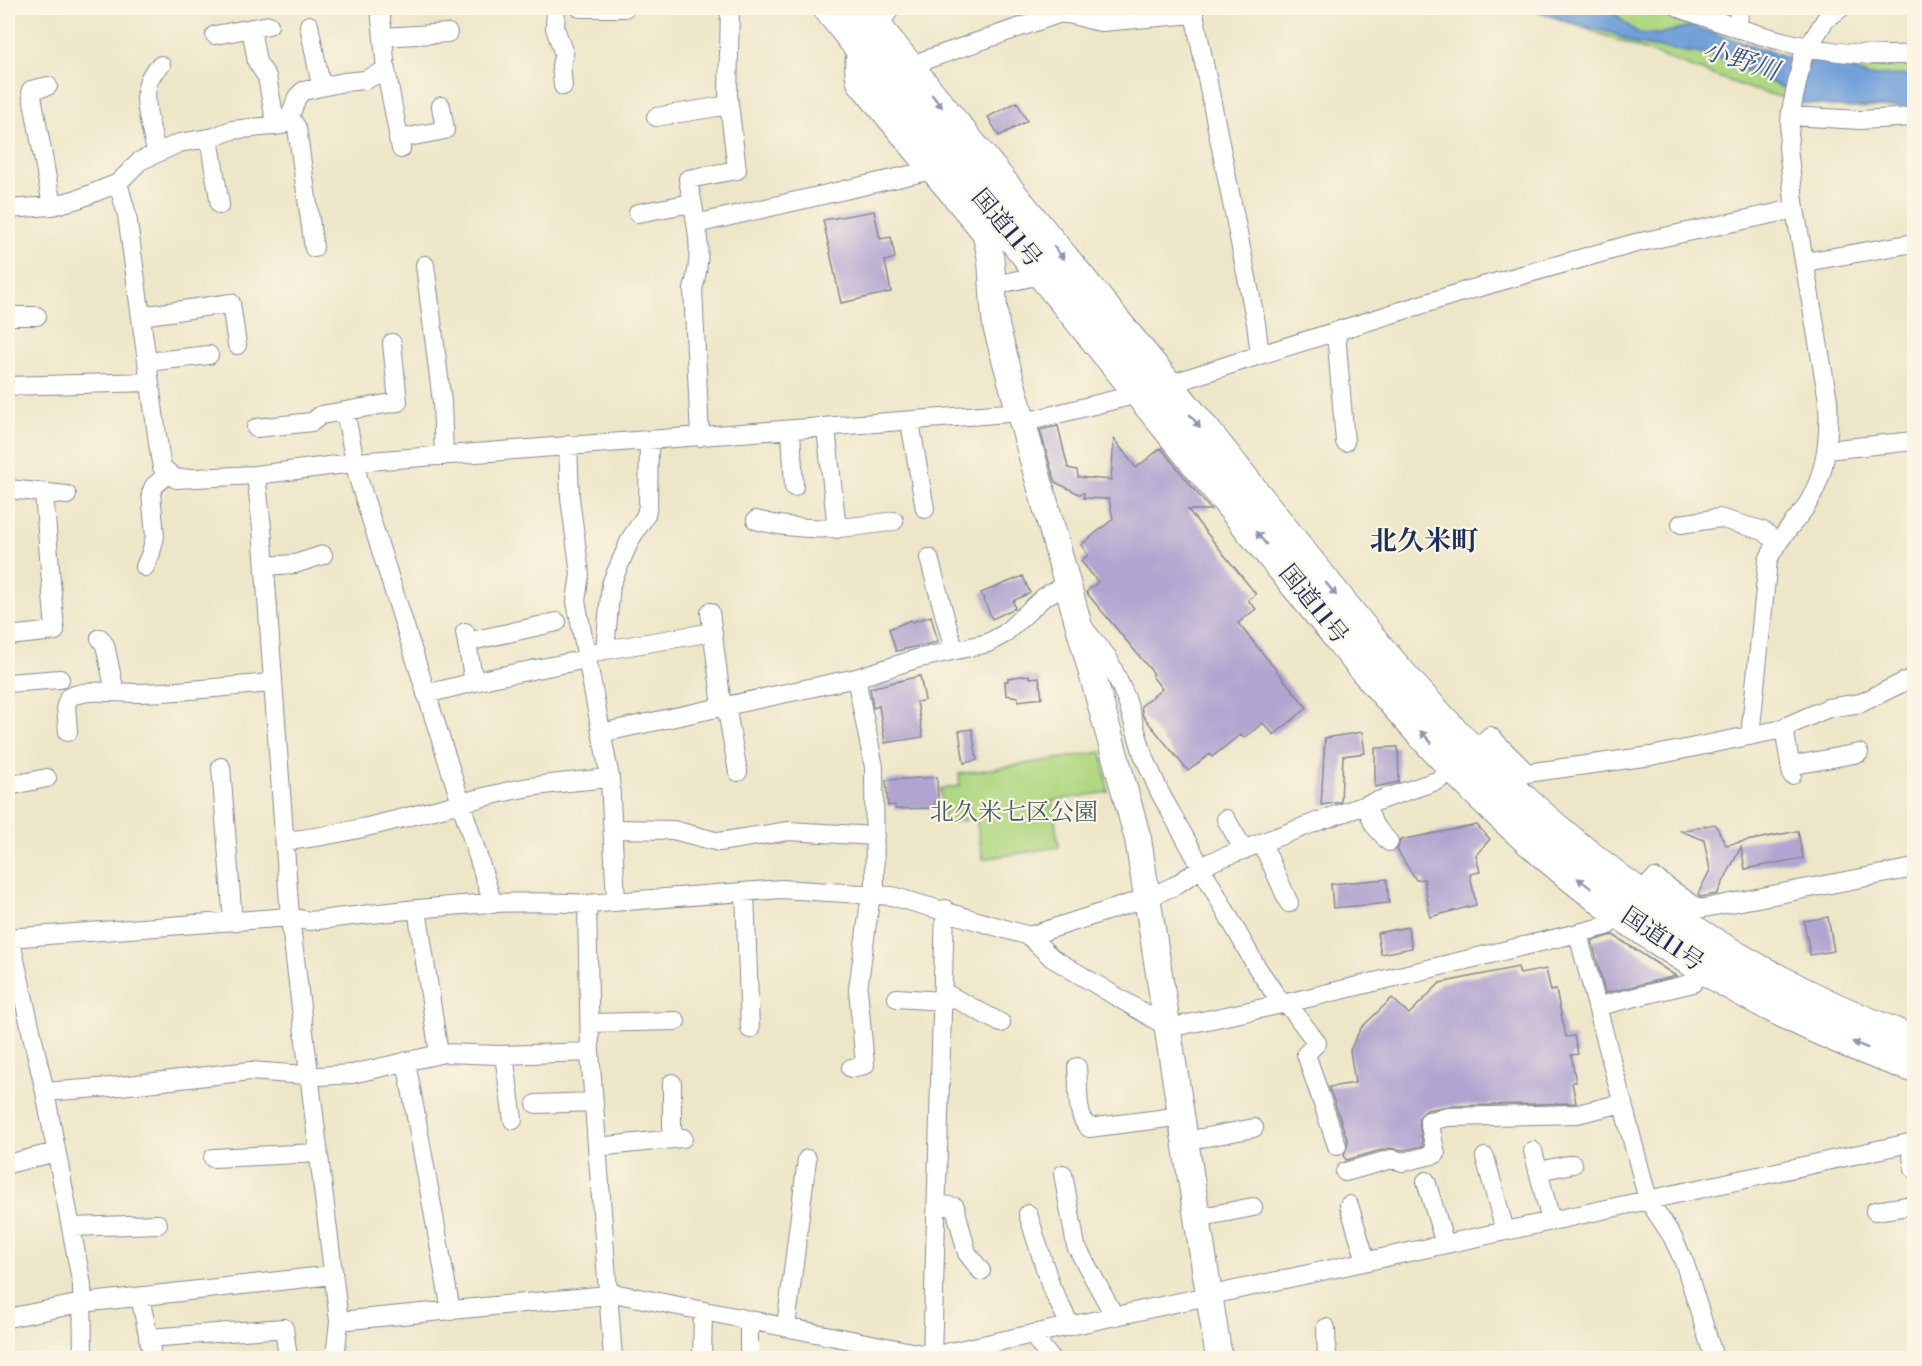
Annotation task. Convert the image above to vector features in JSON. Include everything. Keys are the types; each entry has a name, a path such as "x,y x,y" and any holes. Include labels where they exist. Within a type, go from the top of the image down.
{"highway":[{"name":"国道11号","path":"830,8 870,22 908,66 1366,669 1464,760 1542,851 1631,904 1752,967 1858,1019 1914,1042"},
{"name":"国道11号","path":"870,22 1045,274 1154,389"},
{"name":"国道11号","path":"1631,904 1702,966 1786,1011 1846,1039 1914,1066"}],"street":[{"path":"380,8 386,70 400,144 445,130 441,106"},
{"path":"556,8 555,28 564,54 561,65 563,86"},
{"path":"580,8 625,8"},
{"path":"700,437 693,289 699,269 701,248 688,179 736,170 729,105 730,8"},
{"path":"1680,8 1805,52 1887,56 1914,54"},
{"path":"1738,28 1739,8"},
{"path":"1750,736 1768,560 1776,542 1806,506 1818,480 1830,433 1828,400 1794,209 1788,148 1791,113 1805,52 1825,20 1841,8"},
{"path":"908,66 1058,14 1070,13 1102,22 1194,11 1256,323 1260,355"},
{"path":"870,22 857,70 860,82 984,231 991,256 991,294 997,330 1023,417 1138,839 1150,897 1219,1359"},
{"path":"309,25 321,86"},
{"path":"215,35 260,27 257,62 267,77 283,122"},
{"path":"383,37 448,33"},
{"path":"156,152 145,91 152,71 161,65"},
{"path":"283,122 303,91 365,80 386,70"},
{"path":"48,86 31,90 52,206"},
{"path":"656,117 729,105"},
{"path":"1791,113 1860,120 1914,117"},
{"path":"8,209 52,206 118,183 127,172 156,152 179,143 209,138 232,130 283,122 297,128 315,248"},
{"path":"209,138 220,205"},
{"path":"696,224 932,170"},
{"path":"118,183 127,215 160,457 168,474 186,481 256,476 354,463 568,445 910,422 1023,417 1154,389 1462,292 1636,243 1794,209"},
{"path":"638,213 692,203"},
{"path":"1805,262 1914,243"},
{"path":"424,265 442,402 444,456"},
{"path":"991,294 1004,283 1028,275 1045,274"},
{"path":"141,316 231,303 237,345"},
{"path":"1336,332 1345,442"},
{"path":"256,428 312,422 321,415 398,402 392,343"},
{"path":"147,362 209,355"},
{"path":"8,386 150,382"},
{"path":"345,411 354,463 492,904"},
{"path":"910,422 925,509"},
{"path":"826,428 837,529"},
{"path":"791,431 794,487"},
{"path":"604,650 611,584 631,538 646,515 649,440"},
{"path":"1826,450 1914,441"},
{"path":"568,445 570,498 580,573 576,601 610,778 616,902"},
{"path":"144,567 151,553 154,536 151,493 154,486 168,474"},
{"path":"256,476 265,566 290,917 339,1321 335,1359"},
{"path":"8,489 67,495"},
{"path":"8,636 55,631 44,494"},
{"path":"1681,524 1719,518 1764,531 1776,542"},
{"path":"756,520 786,528 837,529 894,521"},
{"path":"265,566 295,564 323,555"},
{"path":"929,558 954,650"},
{"path":"601,733 856,678 954,650 988,643 1004,634 1044,597 1068,582"},
{"path":"710,612 724,706 738,772"},
{"path":"1078,621 1108,658 1126,698 1143,754 1155,782 1201,869 1256,966 1317,1043 1306,1054 1337,1146"},
{"path":"474,682 466,637 557,622"},
{"path":"426,694 604,650 713,632"},
{"path":"100,638 105,645 115,692"},
{"path":"8,682 59,671 61,688 69,697"},
{"path":"1029,936 1150,897 1174,886 1201,869 1253,846 1439,780 1490,736 1527,773 1651,756 1784,728 1828,708 1861,703 1914,677"},
{"path":"851,1068 865,1065 851,989 873,894 875,836 874,767 856,678"},
{"path":"69,697 97,690 115,692 138,699 273,683"},
{"path":"68,732 66,705 69,697"},
{"path":"1784,728 1791,771 1859,753"},
{"path":"221,767 233,922"},
{"path":"8,786 47,778"},
{"path":"285,842 330,837 459,804 562,782 610,778"},
{"path":"1366,805 1374,825 1389,842"},
{"path":"1226,819 1253,846 1289,903"},
{"path":"614,829 673,830 719,842 788,831 875,836"},
{"path":"82,1359 82,1285 45,1092 9,938 290,917 309,921 417,909 492,904 587,904 782,889 873,894 892,896 945,909 1029,936 1052,958 1169,1028 1284,1004 1607,926 1654,878 1699,909 1914,868"},
{"path":"745,892 750,1029"},
{"path":"587,904 591,1053 613,1359"},
{"path":"417,909 439,1054"},
{"path":"942,1356 937,1203 945,909"},
{"path":"1578,934 1599,1006 1648,1200 1672,1236 1685,1264 1714,1359"},
{"path":"1599,1006 1693,983 1702,966"},
{"path":"897,998 943,996 1001,1023"},
{"path":"590,1023 676,1021"},
{"path":"45,1092 250,1071 319,1076 352,1074 439,1054 591,1053"},
{"path":"504,1055 513,1120"},
{"path":"406,1061 451,1311"},
{"path":"1077,1067 1081,1115 1083,1123 1089,1128 1254,1128"},
{"path":"597,1147 677,1139 672,1083"},
{"path":"536,1104 594,1102"},
{"path":"1345,1172 1392,1159 1403,1162 1436,1154 1429,1121 1449,1117 1577,1114 1623,1103"},
{"path":"339,1321 607,1293 942,1356 1209,1294 1912,1143 1914,1169"},
{"path":"1533,1151 1551,1221"},
{"path":"8,1164 56,1152"},
{"path":"213,1158 318,1153"},
{"path":"1485,1157 1505,1231"},
{"path":"786,1327 807,1159"},
{"path":"1538,1171 1572,1164"},
{"path":"1063,1174 1076,1246 1114,1316"},
{"path":"1426,1181 1446,1244"},
{"path":"937,1203 955,1207 967,1253 981,1271"},
{"path":"1875,1211 1914,1204"},
{"path":"1348,1205 1366,1261"},
{"path":"1197,1218 1253,1207"},
{"path":"1028,1214 1051,1287 1070,1325"},
{"path":"71,1227 158,1224"},
{"path":"8,1318 82,1303 333,1275"},
{"path":"140,1297 150,1343 284,1328 288,1359"},
{"path":"702,1359 703,1311"},
{"path":"749,1320 749,1359"},
{"path":"1326,1328 1327,1359"},
{"path":"1032,1334 1050,1359"}],"green space":[{"path":"1607,8 1645,8 1693,26 1659,34 1643,33 1635,31 1616,13"},
{"path":"1570,23 1612,33 1636,44 1715,56 1781,87 1803,103 1751,89"},
{"path":"1914,63 1914,75 1868,76 1844,66"},
{"name":"北久米七区公園","path":"1102,752 1108,792 1052,801 1059,847 983,859 976,819 945,823 940,789 960,786 959,774"}],"water":[{"name":"小野川","path":"1528,8 1607,8 1638,33 1659,34 1693,26 1790,58 1844,66 1868,76 1914,75 1914,106 1849,108 1803,103 1781,87 1715,56 1636,44 1612,33 1570,23"}],"building":[{"path":"1017,102 1027,121 999,136 988,117"},
{"path":"874,211 880,239 891,237 895,258 885,261 891,292 841,303 823,220"},
{"path":"1058,426 1068,468 1077,470 1078,477 1111,480 1114,439 1136,468 1161,448 1211,510 1188,510 1256,594 1248,600 1256,609 1238,623 1307,708 1274,735 1263,723 1244,738 1241,734 1212,757 1210,754 1188,771 1143,716 1141,706 1162,689 1152,676 1154,674 1086,592 1098,582 1081,561 1088,555 1081,545 1113,519 1109,499 1084,498 1084,493 1079,494 1055,482 1040,430"},
{"path":"1023,576 1030,593 1013,601 1015,608 992,619 981,593"},
{"path":"931,616 938,642 896,651 889,629 911,620 912,622"},
{"path":"1029,675 1030,678 1039,677 1042,698 1018,701 1018,697 1006,695 1005,681 1008,681 1008,678"},
{"path":"920,676 925,700 917,702 923,737 885,743 879,706 873,708 870,688"},
{"path":"972,729 977,760 964,763 959,731"},
{"path":"1362,732 1365,753 1343,756 1341,802 1321,805 1325,738"},
{"path":"1398,747 1399,782 1375,787 1375,748"},
{"path":"937,777 938,800 935,801 935,808 895,809 895,805 888,806 886,780"},
{"path":"1715,824 1726,845 1798,831 1803,858 1745,869 1741,847 1717,894 1701,897 1698,894 1710,870 1704,840 1681,831"},
{"path":"1477,825 1490,839 1476,855 1480,872 1470,874 1476,905 1430,917 1424,879 1416,880 1397,850 1400,840"},
{"path":"1387,879 1389,903 1333,908 1331,884"},
{"path":"1828,917 1834,951 1810,955 1804,921"},
{"path":"1408,927 1412,948 1381,954 1377,933"},
{"path":"1613,935 1676,976 1605,993 1592,941"},
{"path":"1518,967 1520,974 1546,969 1551,991 1556,990 1566,1037 1574,1036 1578,1054 1571,1055 1576,1082 1572,1082 1576,1103 1449,1106 1427,1110 1418,1118 1423,1146 1403,1150 1389,1148 1346,1160 1344,1155 1348,1142 1329,1087 1355,1083 1350,1050 1361,1028 1392,998 1409,1014 1440,983"}],"district":[{"name":"北久米町","path":"1424,541"}]}
